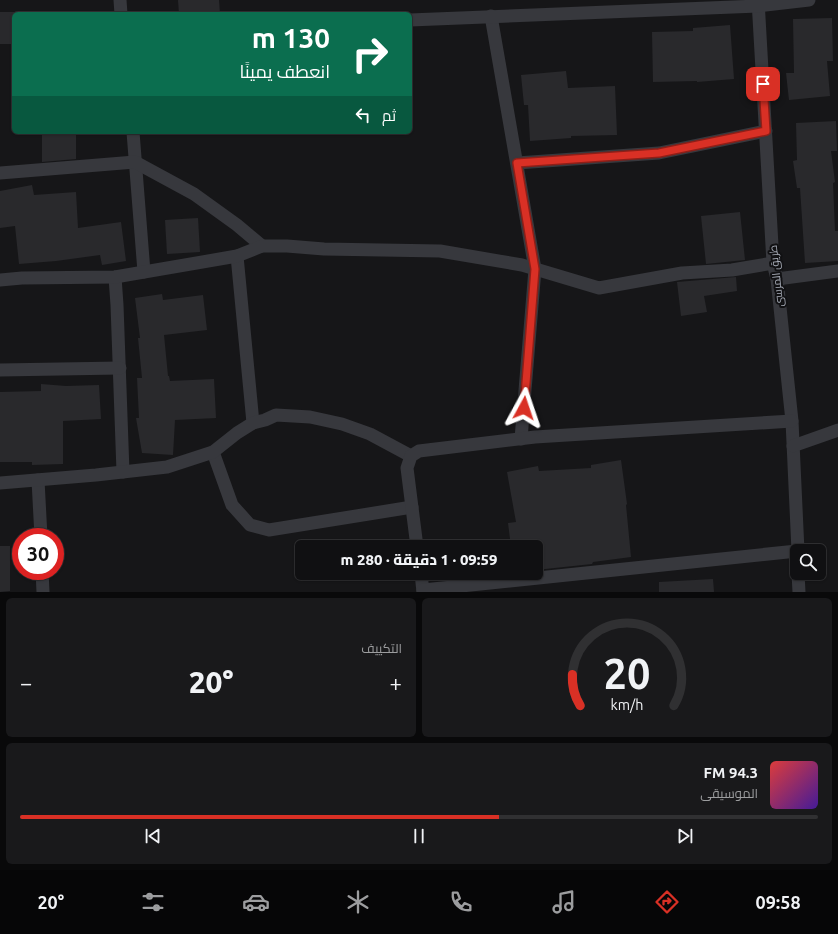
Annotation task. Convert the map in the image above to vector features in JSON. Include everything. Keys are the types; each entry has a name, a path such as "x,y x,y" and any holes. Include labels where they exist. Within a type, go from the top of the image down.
{"street":[{"path":"120,0 121,12"},
{"path":"412,20 809,0"},
{"name":"طريق المرسى","path":"758,3 774,263 792,421 798,544"},
{"path":"491,16 535,269 521,439"},
{"path":"517,163 659,153 766,131"},
{"path":"133,134 144,272"},
{"path":"0,173 135,162 194,194 237,225 262,246"},
{"path":"0,280 22,278 115,277 236,256 262,246 288,246 324,249 440,251 522,265 599,288 682,273 732,270 774,263"},
{"path":"236,256 252,423"},
{"path":"777,279 838,271"},
{"path":"115,277 120,368 123,472"},
{"path":"0,370 120,368"},
{"path":"0,483 167,467 213,452 237,432 252,423 265,420 276,415 310,417 342,424 370,434 411,456"},
{"path":"416,540 407,468 411,456 419,451 521,439 792,421"},
{"path":"793,446 838,430"},
{"path":"213,452 232,505 250,525 269,530 412,507"},
{"path":"38,480 40,528"},
{"path":"422,580 423,591 790,552"},
{"path":"42,580 43,592"},
{"path":"798,580 799,592"}],"building":[{"path":"178,0 219,0 220,12 179,12"},
{"path":"0,12 12,12 12,44 0,44"},
{"path":"832,18 833,61 827,61 830,96 789,100 786,73 794,73 793,19"},
{"path":"730,25 734,79 697,82 653,82 652,32 693,31 693,28"},
{"path":"566,71 568,88 615,86 617,135 571,136 571,138 530,141 528,105 524,105 521,75"},
{"path":"836,121 837,151 831,151 835,182 833,183 835,231 838,231 838,261 805,263 800,188 797,188 793,161 797,160 796,123"},
{"path":"42,134 76,134 76,159 42,162"},
{"path":"32,185 34,195 76,192 78,228 121,222 126,261 102,265 100,255 19,264 15,226 0,228 0,191"},
{"path":"740,212 745,260 706,264 701,216"},
{"path":"198,218 200,252 167,254 165,220"},
{"path":"736,277 737,291 704,296 707,312 681,316 677,282"},
{"path":"162,294 163,300 203,295 207,330 164,335 168,376 170,381 214,379 216,418 175,420 173,455 142,453 136,418 139,418 137,378 142,378 138,338 140,338 135,298"},
{"path":"41,384 66,386 99,385 101,419 63,421 63,464 32,465 32,462 0,462 0,392 41,391"},
{"path":"621,460 627,504 631,557 593,562 592,564 543,569 543,540 510,540 508,523 516,522 507,472 538,466 539,471 591,468 591,465"},
{"path":"0,546 10,546 10,591 0,592"},
{"path":"713,579 714,592 659,592 659,582"}],"route":[{"path":"524,408 535,269 517,163 659,153 766,131 763,84"}]}
